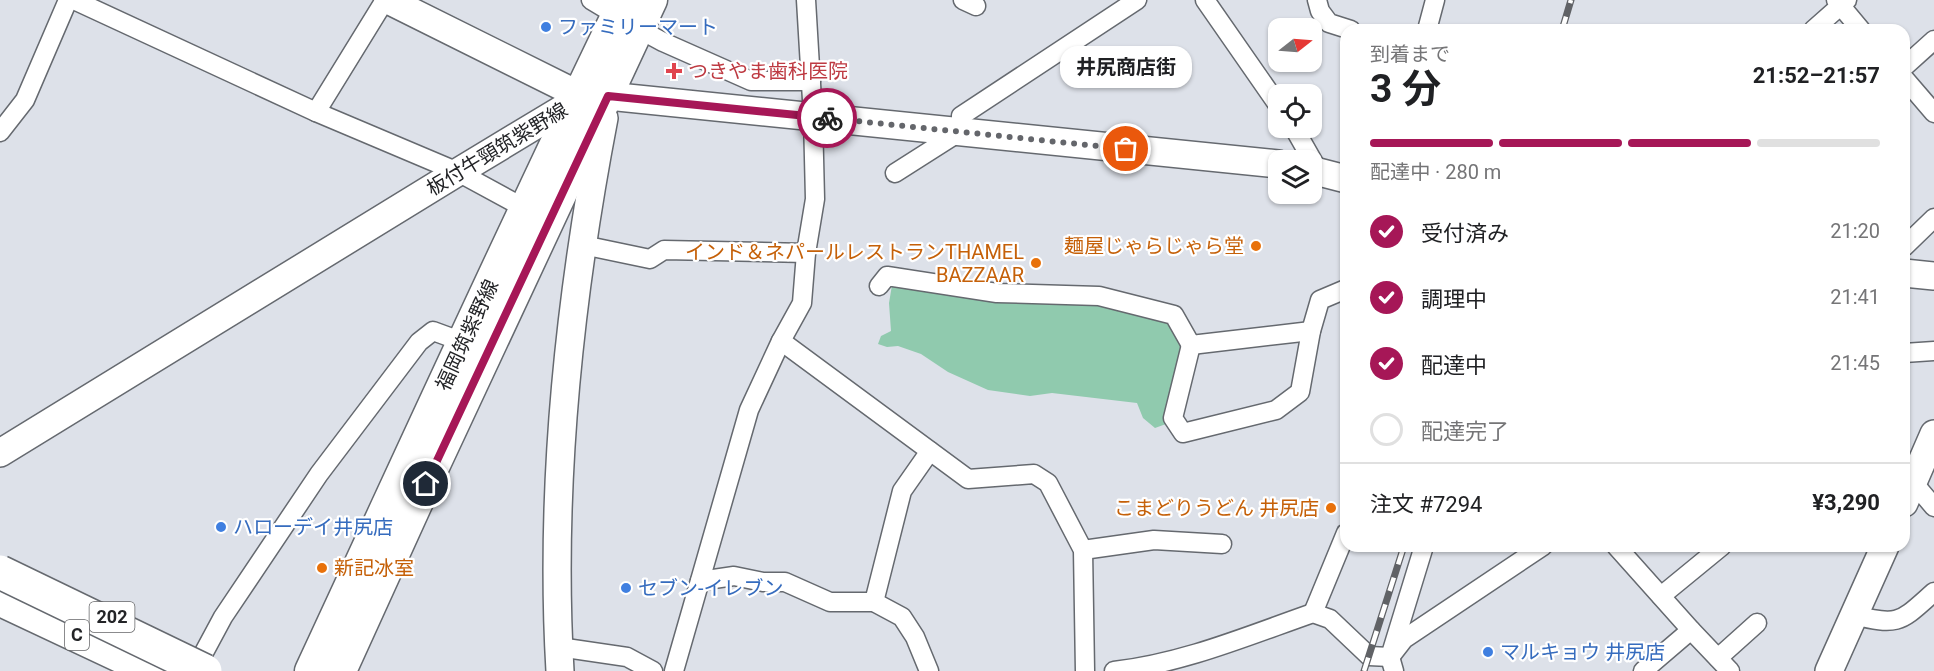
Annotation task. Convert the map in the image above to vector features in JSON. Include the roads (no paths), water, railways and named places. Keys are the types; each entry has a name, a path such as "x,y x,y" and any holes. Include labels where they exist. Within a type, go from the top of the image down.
{"highway":[{"name":"202","path":"0,565 206,668"},
{"name":"C","path":"0,572 206,668"},
{"name":"C","path":"0,599 135,669"},
{"name":"202","path":"0,603 135,669"}],"main road":[{"path":"387,0 576,98 608,96 1268,163"},
{"name":"福岡筑紫野線","path":"310,671 617,11 652,0"},
{"name":"福岡筑紫野線","path":"341,671 608,96 617,11"},
{"path":"560,659 558,538 561,430 570,334 595,165 608,96"},
{"name":"板付牛頸筑紫野線","path":"0,453 576,98"},
{"path":"1322,173 1340,177"},
{"path":"1910,274 1934,276"},
{"path":"1910,479 1934,434"},
{"path":"1829,671 1882,552"}],"street":[{"path":"0,132 25,100 68,0"},
{"path":"74,0 316,112 458,172 526,209"},
{"path":"316,112 387,0"},
{"path":"674,671 749,410 801,303 815,199 806,0"},
{"path":"895,173 961,131 961,116 1137,0"},
{"path":"1205,0 1268,91"},
{"path":"1317,0 1320,11 1329,23 1340,26"},
{"path":"1429,24 1435,0"},
{"path":"1819,24 1841,2 1857,24"},
{"path":"617,11 663,42 751,81 811,81"},
{"path":"1910,62 1934,40"},
{"path":"1910,85 1934,113"},
{"path":"1910,241 1934,218"},
{"path":"583,245 650,259 664,250 806,253"},
{"path":"879,286 887,276 997,292 1099,296 1174,315 1191,345 1173,418 1183,434 1276,411 1300,392 1311,331 1320,300 1340,292"},
{"path":"1191,345 1311,331"},
{"path":"206,668 223,617 319,474 419,342 433,332 463,342"},
{"path":"781,341 968,479 1034,474 1048,483 1083,550 1084,671"},
{"path":"1910,353 1934,351"},
{"path":"874,602 902,490 930,451"},
{"path":"1910,487 1934,507"},
{"path":"1083,550 1154,540 1222,544"},
{"path":"1313,613 1340,548"},
{"path":"1392,664 1422,552"},
{"path":"1392,664 1404,639 1534,552"},
{"path":"1621,552 1724,664 1757,623"},
{"path":"1661,596 1715,552"},
{"path":"700,580 734,576 763,582 785,582 830,603 874,602 902,617 915,637 929,671"},
{"path":"1854,615 1881,622 1904,619 1934,592"},
{"path":"1114,671 1149,669 1313,613 1330,619 1369,656 1392,664"},
{"path":"1643,671 1691,630"},
{"path":"560,659 627,657 653,671"}],"railway":[{"path":"1564,24 1571,0"},
{"path":"1364,671 1402,552"}],"place":[{"name":"ファミリーマート","path":"546,27"},
{"name":"つきやま歯科医院","path":"674,71"},
{"name":"井尻商店街","path":"1126,149"},
{"name":"麺屋じゃらじゃら堂","path":"1256,246"},
{"name":"インド＆ネパールレストランTHAMEL BAZZAAR","path":"1036,263"},
{"name":"こまどりうどん 井尻店","path":"1331,508"},
{"name":"ハローデイ井尻店","path":"221,527"},
{"name":"新記冰室","path":"322,568"},
{"name":"セブン-イレブン","path":"626,588"},
{"name":"マルキョウ 井尻店","path":"1488,652"}]}
